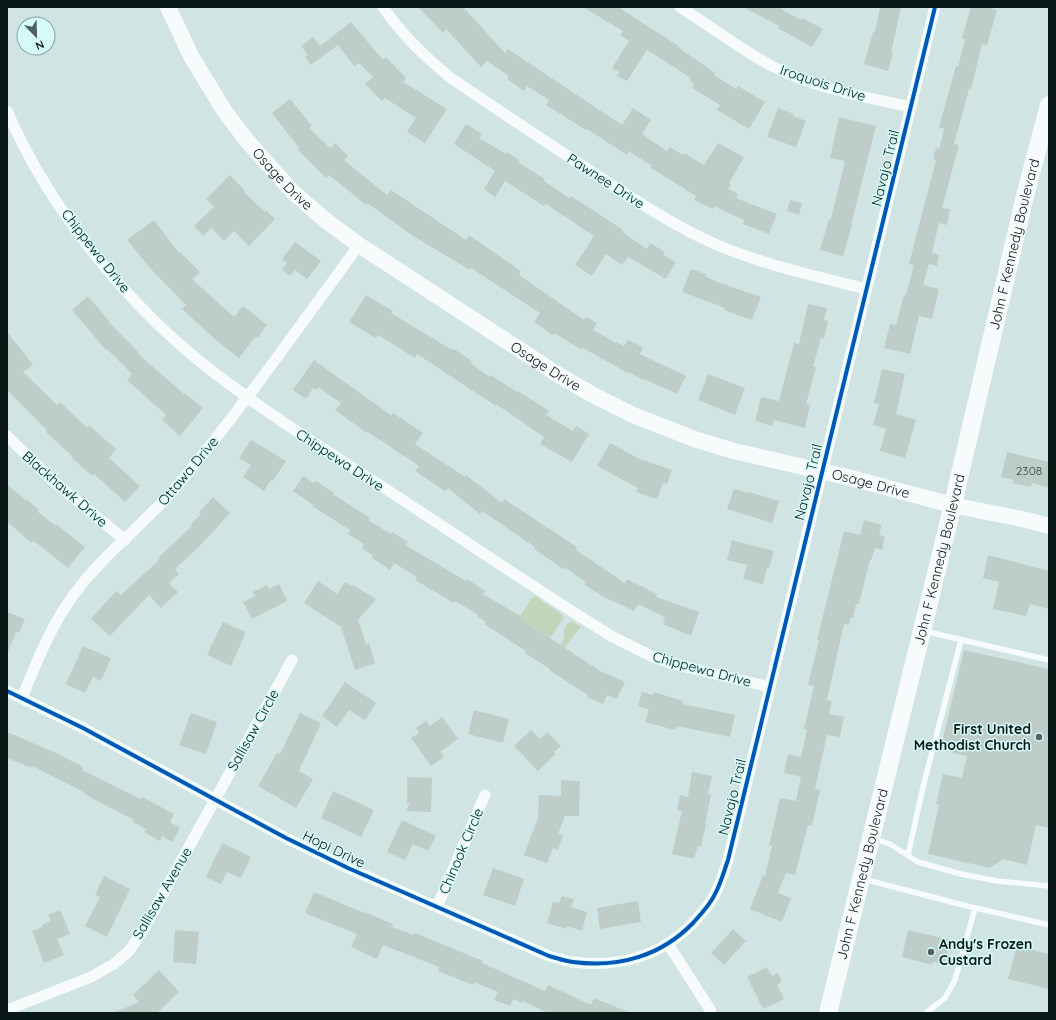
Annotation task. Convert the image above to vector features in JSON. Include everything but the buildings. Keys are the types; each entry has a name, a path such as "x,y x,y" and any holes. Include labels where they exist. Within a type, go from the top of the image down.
{"main road":[{"name":"John F Kennedy Boulevard","path":"828,1013 922,630 1025,196 1049,105"}],"street":[{"name":"Osage Drive","path":"168,7 199,71 225,112 248,142 293,192 325,220 359,245 550,370 599,399 633,415 697,440 734,451 952,505 1027,520 1049,526"},
{"name":"Pawnee Drive","path":"383,7 404,34 451,78 623,192 681,227 714,244 756,260 801,273 866,288"},
{"name":"Iroquois Drive","path":"680,7 756,57 785,72 826,86 911,107"},
{"name":"Navajo Trail","path":"668,944 687,929 703,912 715,895 722,880 728,860 935,7"},
{"name":"Chippewa Drive","path":"7,111 24,145 55,199 86,242 119,283 147,313 178,343 215,374 282,422 611,636 651,656 673,664 770,687"},
{"name":"Ottawa Drive","path":"22,698 43,647 57,620 75,593 90,574 159,507 182,481 247,397 359,245"},
{"name":"Blackhawk Drive","path":"7,436 54,482 125,540"},
{"name":"Sallisaw Circle","path":"215,800 292,660"},
{"name":"Hopi Drive","path":"7,691 83,728 286,838 348,868 549,956 571,962 593,964 619,962 650,954 668,944"},
{"name":"Chinook Circle","path":"437,907 485,795"},
{"name":"Sallisaw Avenue","path":"7,1010 91,977 114,964 129,950 142,932 215,800"},
{"path":"668,944 710,1011"}],"lane":[{"path":"922,630 1049,660"},
{"path":"908,855 923,787 961,640"},
{"path":"870,838 890,844 918,862 961,874 997,881 1049,886"},
{"path":"861,879 1049,926"},
{"path":"926,1013 945,998 955,980 975,908"}],"green space":[{"path":"535,596 564,616 563,619 550,638 528,623 518,638 512,634 522,618 520,616"},
{"path":"572,621 581,627 564,648 554,655 563,641 564,628"}],"cycle path":[{"path":"7,691 83,728 286,838 348,868 549,956 570,962 607,963 623,961 653,951 667,944 681,934 693,923 711,902 719,886 728,860 935,7"}],"place":[{"name":"First United Methodist Church","path":"1039,737"},
{"name":"Andy's Frozen Custard","path":"931,952"}]}
